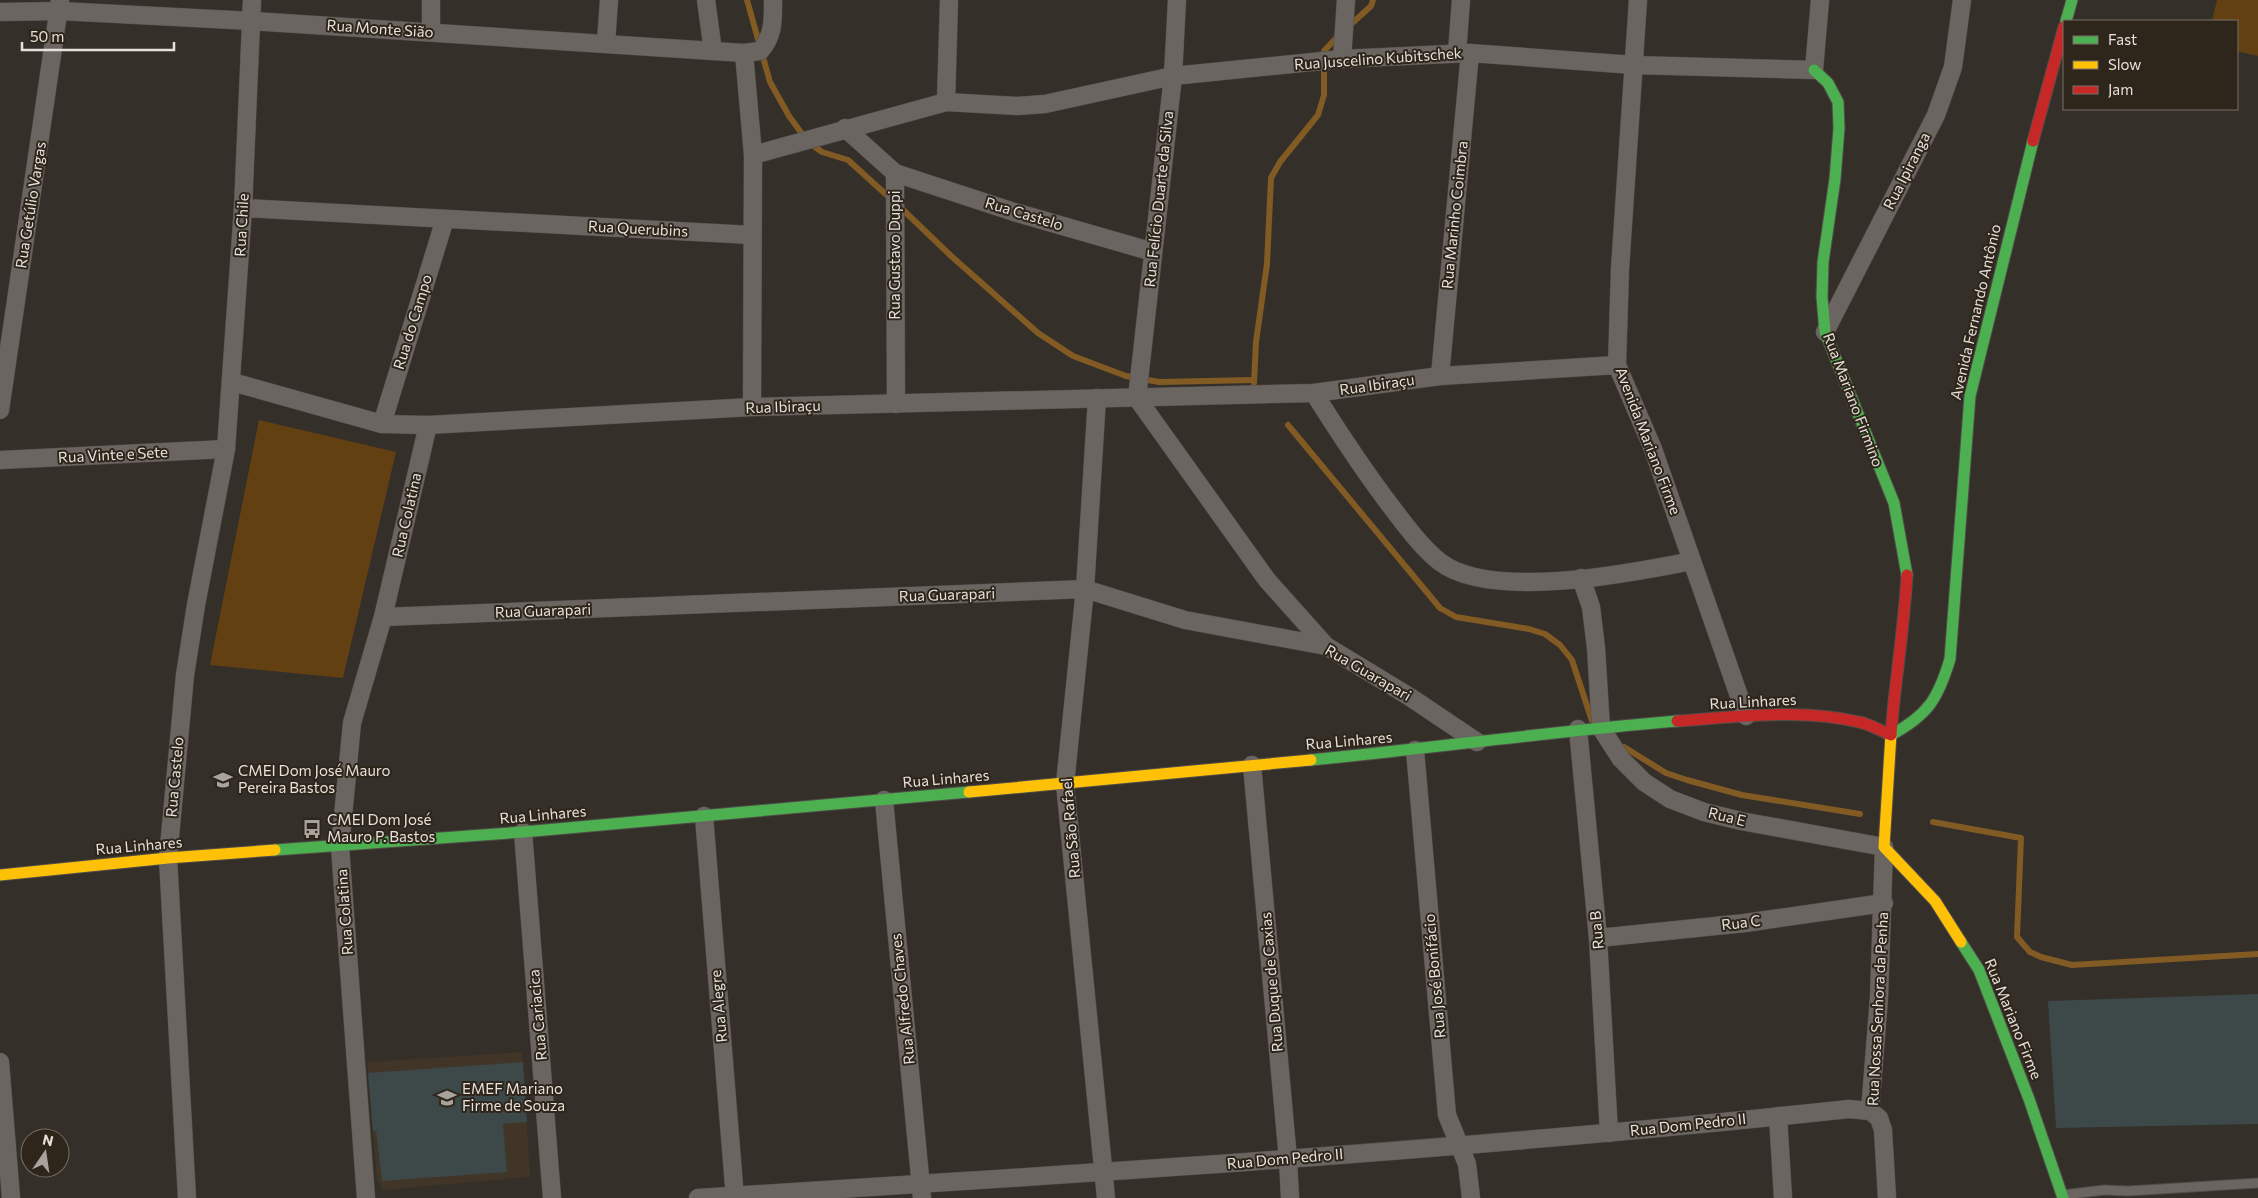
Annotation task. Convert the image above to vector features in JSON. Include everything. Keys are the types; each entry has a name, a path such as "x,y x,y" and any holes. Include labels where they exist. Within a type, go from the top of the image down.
{"street":[{"name":"Rua Chile","path":"226,449 243,208 252,0"},
{"path":"431,0 431,32"},
{"path":"606,43 609,0"},
{"path":"706,0 713,50"},
{"path":"752,407 752,52 766,44 770,35 773,0"},
{"path":"753,155 845,128 946,102 949,0"},
{"name":"Rua Felício Duarte da Silva","path":"1137,398 1173,76 1177,0"},
{"path":"1342,59 1346,0"},
{"name":"Rua Marinho Coimbra","path":"1440,376 1463,53 1462,0"},
{"path":"1634,66 1638,0"},
{"path":"1814,70 1820,0"},
{"name":"Rua Ipiranga","path":"1825,332 1936,115 1953,67 1962,0"},
{"path":"2066,20 2072,0"},
{"name":"Rua Monte Sião","path":"0,12 60,6 252,21 752,52"},
{"name":"Rua Getúlio Vargas","path":"0,410 60,6"},
{"name":"Avenida Fernando Antônio","path":"1891,735 1914,723 1934,704 1950,659 1970,396 2024,169 2063,31"},
{"name":"Rua Juscelino Kubitschek","path":"946,102 1017,106 1045,104 1173,76 1342,59 1463,53 1634,66 1814,70"},
{"name":"Avenida Mariano Firme","path":"1634,66 1620,269 1617,365 1653,449 1746,716"},
{"name":"Rua Mariano Firmino","path":"1814,70 1828,83 1838,102 1835,179 1823,262 1822,297 1825,332 1894,503 1907,572 1904,624 1894,692 1884,847"},
{"name":"Rua Gustavo Duppi","path":"845,128 895,173 896,404"},
{"name":"Rua Castelo","path":"895,173 1014,212 1153,252"},
{"name":"Rua Querubins","path":"243,208 752,235"},
{"name":"Rua do Campo","path":"382,424 445,219"},
{"name":"Rua Ibiraçu","path":"428,425 752,407 1314,393 1440,376 1617,365"},
{"path":"232,382 382,424 428,425"},
{"path":"1314,393 1359,465 1414,536 1441,563 1464,575 1487,580 1542,581 1628,574 1692,561"},
{"name":"Rua São Rafael","path":"1098,398 1085,590 1065,784 1105,1172 1106,1198"},
{"path":"1137,398 1267,580 1326,646"},
{"name":"Rua Colatina","path":"366,1198 340,846 352,723 383,617 428,425"},
{"name":"Rua Castelo","path":"187,1198 168,858 185,675 196,605 226,449"},
{"name":"Rua Vinte e Sete","path":"0,460 226,449"},
{"path":"1581,578 1591,607 1601,728"},
{"name":"Rua Guarapari","path":"383,617 1085,590 1185,620 1326,646 1410,697 1477,742"},
{"name":"Rua Linhares","path":"0,875 168,858 523,832 1065,784 1415,750 1578,729 1746,716 1814,715 1860,722 1891,735"},
{"name":"Rua E","path":"1601,728 1621,759 1644,782 1670,799 1704,812 1741,821 1884,847"},
{"name":"Rua B","path":"1578,729 1598,938 1609,1133"},
{"name":"Rua José Bonifácio","path":"1415,750 1447,1115 1467,1164 1471,1198"},
{"name":"Rua Duque de Caxias","path":"1252,766 1290,1198"},
{"name":"Rua Alfredo Chaves","path":"884,800 922,1191"},
{"name":"Rua Alegre","path":"704,816 735,1197"},
{"name":"Rua Cariacica","path":"523,832 552,1198"},
{"name":"Rua Nossa Senhora da Penha","path":"1884,847 1884,903 1870,1110 1878,1118 1883,1130 1887,1198"},
{"name":"Rua Mariano Firme","path":"1884,847 1935,901 1979,970 2030,1098 2063,1196"},
{"name":"Rua C","path":"1598,938 1746,923 1884,903"},
{"path":"0,1062 11,1198"},
{"name":"Rua Dom Pedro II","path":"698,1198 922,1191 1105,1172 1609,1133 1849,1108 1870,1110"},
{"path":"1778,1116 1783,1198"}],"lane":[{"path":"2063,1196 2104,1190 2128,1195 2258,1184"}],"shaded area":[{"path":"2217,0 2258,0 2258,56 2238,51 2238,20 2212,20"},
{"path":"259,420 396,452 343,678 210,665"},
{"name":"EMEF Mariano Firme de Souza","path":"522,1052 530,1174 528,1177 384,1190 377,1181 367,1062"}],"building":[{"path":"2258,994 2258,1124 2056,1128 2048,1001"},
{"name":"EMEF Mariano Firme de Souza","path":"523,1062 527,1122 503,1124 507,1172 382,1181 376,1131 373,1131 368,1073"}],"waterway":[{"path":"747,0 770,82 789,116 808,142 822,152 848,160 891,199"},
{"path":"1348,27 1371,6 1373,0"},
{"path":"1254,383 1256,342 1267,264 1271,178 1280,162 1318,115 1324,95 1324,51 1339,35"},
{"path":"899,206 950,255 1038,333 1073,356 1126,376 1159,382 1254,380"},
{"path":"1288,425 1440,608 1456,617 1529,629 1545,634 1560,645 1572,660 1592,721"},
{"path":"1624,747 1666,773 1687,780 1742,795 1860,814"},
{"path":"1933,822 2021,838 2017,937 2030,952 2041,957 2072,965 2258,954"}],"traffic: fast":[{"path":"2066,20 2072,0"},
{"path":"1814,70 1828,83 1838,102 1839,128 1835,179 1823,262 1822,297 1825,332 1894,503 1907,575"},
{"path":"1891,735 1904,728 1923,713 1930,704 1941,685 1950,659 1970,396 2033,141"},
{"path":"1311,760 1677,721"},
{"path":"275,850 523,832 969,792"},
{"path":"1961,942 1979,970 2029,1099 2063,1198"}],"traffic: slow":[{"path":"1891,734 1884,847 1935,901 1961,942"},
{"path":"969,792 1311,760"},
{"path":"0,875 168,858 275,850"}],"traffic: jam":[{"path":"2033,141 2063,31"},
{"path":"1891,734 1907,575"},
{"path":"1677,721 1745,716 1814,715 1863,723 1891,735"}],"place":[{"name":"CMEI Dom José Mauro Pereira Bastos","path":"223,780"},
{"name":"CMEI Dom José Mauro P. Bastos","path":"312,829"},
{"name":"EMEF Mariano Firme de Souza","path":"447,1098"}]}
